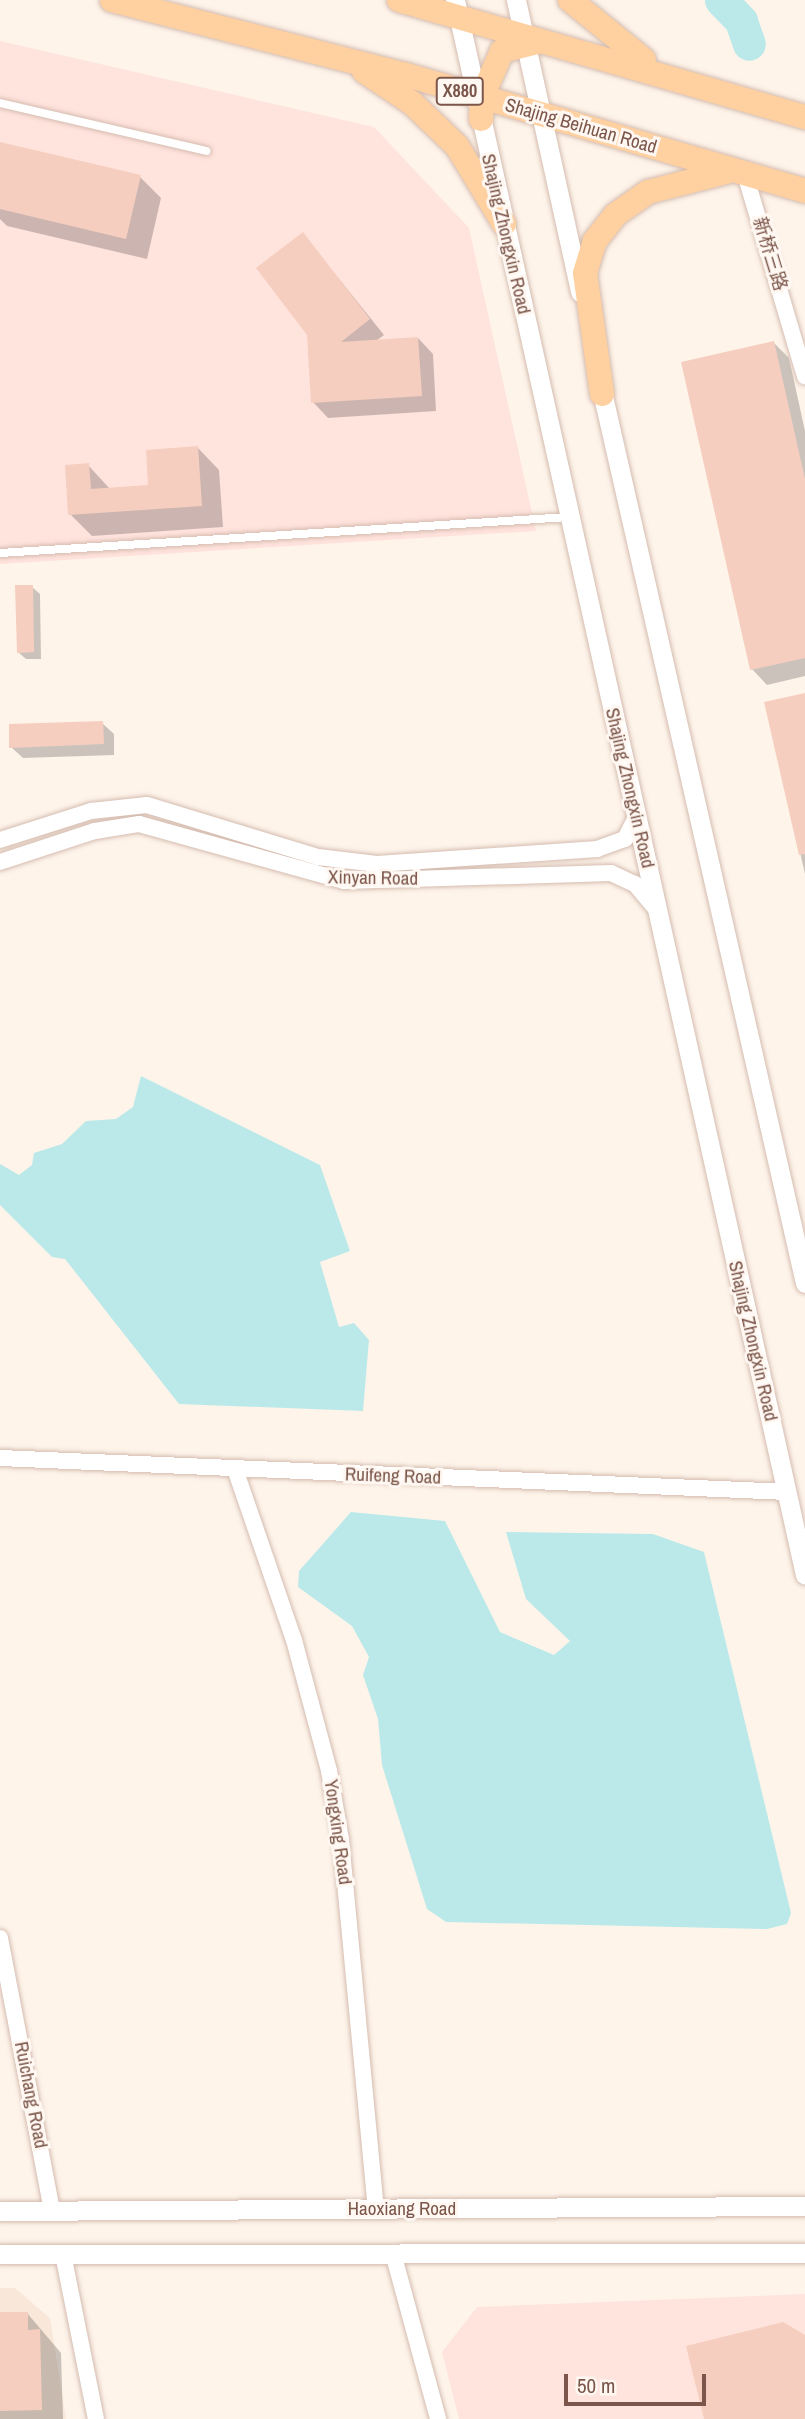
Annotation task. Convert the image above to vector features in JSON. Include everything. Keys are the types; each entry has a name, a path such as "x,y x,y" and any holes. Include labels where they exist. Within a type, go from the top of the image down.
{"main road":[{"name":"Shajing Beihuan Road","path":"112,0 328,55 479,104 542,114 805,191"},
{"path":"399,0 457,8 525,37 600,55 805,117"},
{"path":"569,0 638,57 732,96"},
{"path":"479,104 502,51 525,37"},
{"path":"328,55 391,88 444,133 470,162 504,224"},
{"path":"602,394 585,273 603,228 630,203 669,183 744,173"}],"street":[{"path":"516,0 602,394 805,1283"},
{"name":"Shajing Zhongxin Road","path":"457,8 805,1575"},
{"name":"新桥三路","path":"744,173 805,376"},
{"name":"Xinyan Road","path":"0,841 91,811 146,804 318,858 377,864 597,849 625,839 636,817"},
{"name":"Xinyan Road","path":"0,862 95,831 139,824 344,881 611,873 644,892 658,914"},
{"name":"Ruifeng Road","path":"0,1458 787,1492"},
{"name":"Yongxing Road","path":"235,1469 294,1640 329,1771 341,1840 376,2209"},
{"name":"Ruichang Road","path":"0,1938 52,2211"},
{"name":"Haoxiang Road","path":"0,2211 805,2206"},
{"path":"393,2253 438,2419"},
{"path":"0,2254 805,2253"},
{"path":"63,2254 96,2419"}],"lane":[{"path":"0,103 207,151"},
{"path":"0,553 569,517"}],"shaded area":[{"path":"0,41 374,127 469,228 536,531 0,564"},
{"path":"0,2288 15,2288 50,2318 66,2419 0,2419"},
{"path":"805,2294 805,2419 459,2419 442,2352 477,2307"}],"water":[{"path":"141,1076 320,1165 350,1251 320,1262 339,1327 354,1323 369,1340 363,1411 179,1404 65,1259 52,1257 0,1205 0,1164 19,1175 32,1165 34,1153 62,1144 86,1121 116,1119 133,1107"},
{"path":"351,1512 445,1521 500,1632 554,1655 570,1641 526,1599 506,1532 653,1534 704,1552 791,1913 787,1924 767,1929 446,1922 427,1909 382,1765 378,1719 363,1675 369,1657 352,1626 298,1587 299,1571"}],"building":[{"path":"0,142 141,175 126,239 0,209"},
{"path":"303,232 370,319 341,342 418,337 422,396 311,403 307,335 256,268"},
{"path":"774,341 805,479 805,658 750,670 681,362"},
{"path":"198,446 202,506 68,515 65,465 89,463 91,489 148,485 146,450"},
{"path":"15,585 33,585 34,652 17,653"},
{"path":"805,693 805,854 799,855 764,702"},
{"path":"103,721 104,744 9,748 9,724"},
{"path":"0,2312 28,2312 28,2330 40,2329 42,2410 0,2411"},
{"path":"783,2322 805,2335 805,2419 704,2419 686,2346"}],"waterway":[{"path":"721,0 741,21 749,44"}]}
